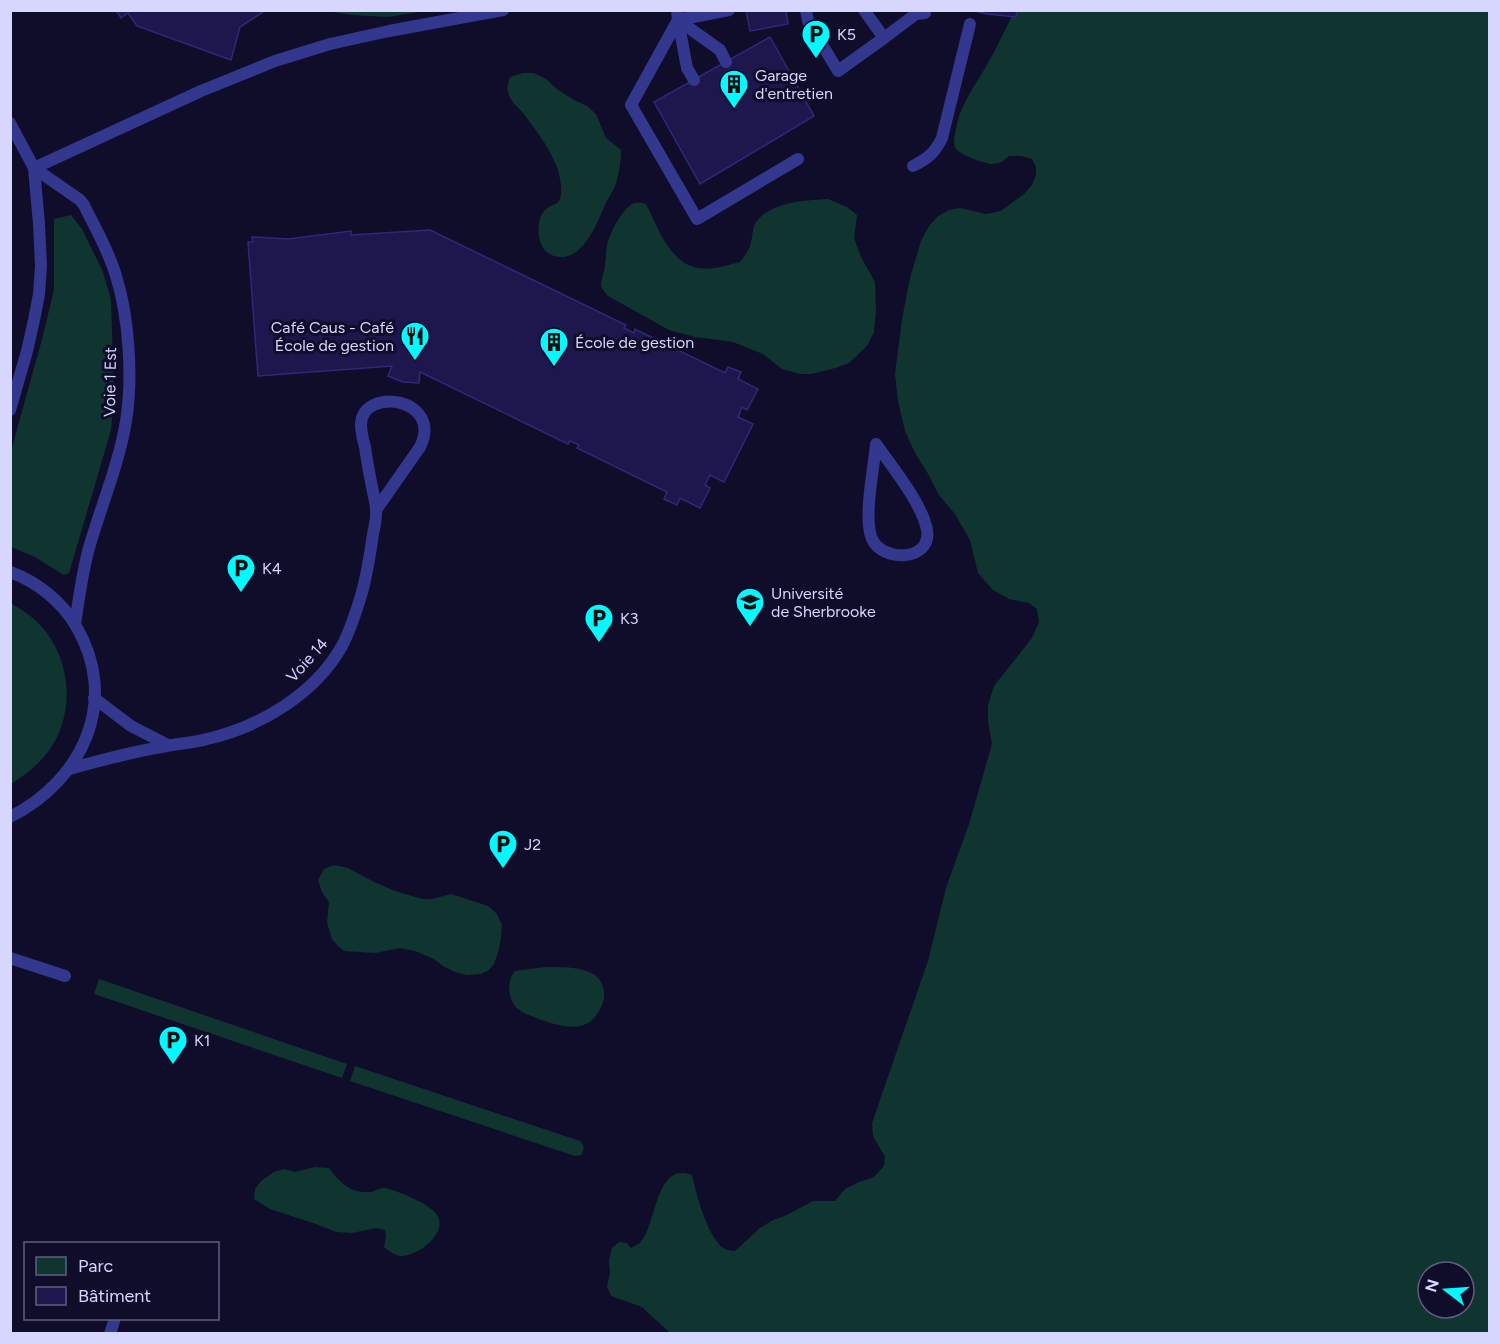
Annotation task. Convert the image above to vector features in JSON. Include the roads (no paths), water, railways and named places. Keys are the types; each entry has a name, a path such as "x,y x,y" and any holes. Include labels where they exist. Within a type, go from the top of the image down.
{"lane":[{"path":"34,168 191,95 275,61 330,44 503,10"},
{"path":"678,15 729,10"},
{"path":"806,10 808,21 838,71 916,14 925,12 924,10"},
{"path":"864,10 884,38"},
{"path":"678,15 720,50 726,62"},
{"path":"678,15 687,68 694,80"},
{"path":"678,15 631,105 697,219 798,159"},
{"path":"913,166 930,157 942,138 970,24"},
{"path":"10,123 34,168 40,236 40,286 27,351 10,410"},
{"name":"Voie 1 Est","path":"34,168 84,205 116,274 126,328 129,389 126,420 119,451 85,562 75,624"},
{"name":"Voie 14","path":"69,769 110,758 208,739 246,727 285,706 321,674 342,645 356,614 366,575 376,510 362,430 363,416 370,406 376,403 410,406 420,414 425,426 424,436 420,447 376,510"},
{"path":"876,444 910,491 924,519 927,539 918,552 910,555 890,554 876,546 872,539 869,513 876,444"},
{"path":"10,572 27,579 62,606 75,624 85,644 94,679 93,716 81,750 69,769 49,792 10,818"},
{"path":"94,698 131,726 168,746"},
{"path":"10,958 65,976"}],"place":[{"name":"K5","path":"816,60"},
{"name":"Garage d'entretien","path":"734,110"},
{"name":"Café Caus - Café École de gestion","path":"415,362"},
{"name":"École de gestion","path":"554,368"},
{"name":"K4","path":"241,594"},
{"name":"Université de Sherbrooke","path":"750,628"},
{"name":"K3","path":"599,644"},
{"name":"J2","path":"503,870"},
{"name":"K1","path":"173,1066"}]}
